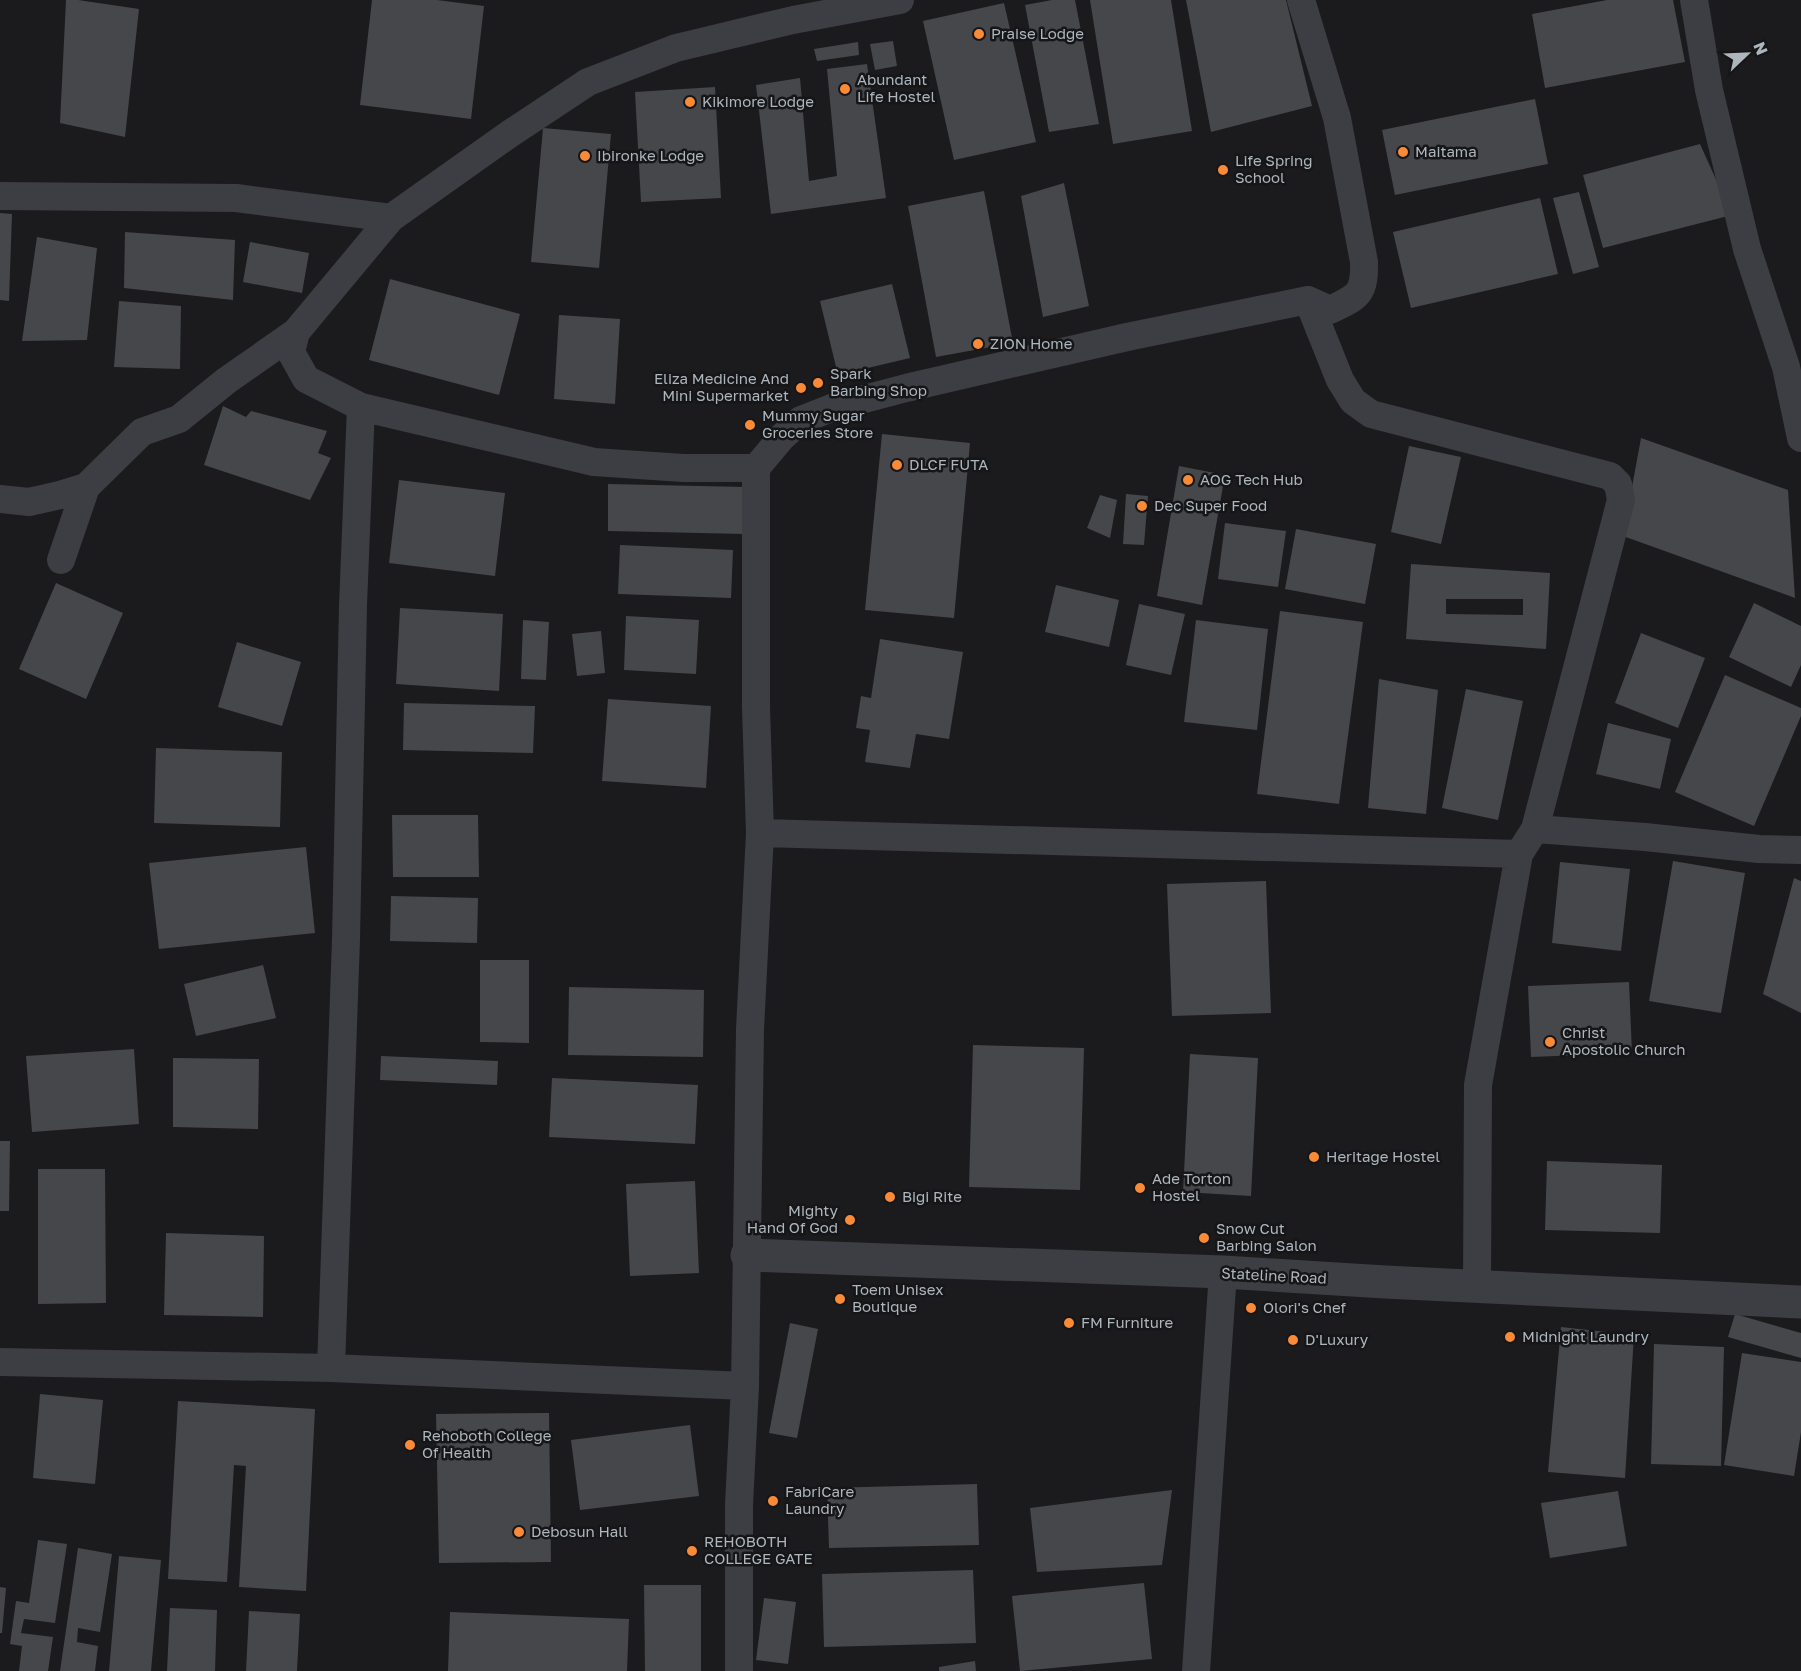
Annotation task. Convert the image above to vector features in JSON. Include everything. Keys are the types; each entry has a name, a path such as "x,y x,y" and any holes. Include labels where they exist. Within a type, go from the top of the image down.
{"street":[{"path":"62,560 86,487 142,432 179,419 226,381 296,332 391,218 511,133 588,82 676,48 793,20 900,0"},
{"path":"740,1671 739,1505 745,1386 750,1029 760,833 756,707 756,468 782,436 801,420 834,407 1127,337 1308,300 1330,310 1354,298 1365,281 1364,262 1337,118 1301,0"},
{"path":"1694,0 1708,90 1747,249 1785,367 1801,438"},
{"path":"0,195 236,198 391,218"},
{"path":"1308,300 1340,380 1353,401 1371,414 1610,476 1618,484 1621,500 1535,829 1519,854 1488,1021 1478,1085 1477,1286"},
{"path":"296,332 291,352 306,379 361,406 594,462 683,468 756,468"},
{"path":"331,1368 361,406"},
{"path":"0,499 29,502 86,487"},
{"path":"1535,829 1645,837 1759,849 1801,850"},
{"path":"760,833 1519,854"},
{"name":"Stateline Road","path":"747,1256 1223,1272 1801,1302"},
{"path":"1196,1671 1223,1272"},
{"path":"0,1362 331,1368 745,1386"}],"building":[{"path":"66,0 139,9 125,137 60,123"},
{"path":"372,0 437,0 484,6 471,119 360,105"},
{"path":"1052,0 1075,0 1099,124 1049,132 1025,5"},
{"path":"1090,0 1171,0 1192,131 1113,144"},
{"path":"1186,0 1286,0 1312,106 1211,132"},
{"path":"1607,0 1673,0 1685,62 1545,88 1532,14"},
{"path":"1004,3 1036,142 954,160 923,21"},
{"path":"893,41 897,66 875,70 870,44"},
{"path":"858,42 859,55 817,61 814,49"},
{"path":"867,64 886,198 771,214 756,85 800,78 809,181 837,176 827,69"},
{"path":"715,87 721,198 641,202 635,92"},
{"path":"1535,99 1548,164 1395,195 1382,130"},
{"path":"543,128 611,134 599,268 531,262"},
{"path":"1700,144 1732,215 1603,248 1583,175"},
{"path":"1064,183 1089,306 1043,317 1021,196"},
{"path":"984,191 1013,343 936,357 908,206"},
{"path":"1579,192 1599,267 1573,274 1553,198"},
{"path":"1540,198 1558,274 1411,308 1393,232"},
{"path":"0,213 12,214 9,301 0,300"},
{"path":"125,232 235,240 233,300 124,288"},
{"path":"37,237 97,248 87,340 22,341"},
{"path":"250,242 309,253 302,293 243,282"},
{"path":"390,279 520,314 499,395 369,360"},
{"path":"892,284 910,358 838,375 820,301"},
{"path":"119,301 181,306 180,369 114,367"},
{"path":"559,315 620,319 615,404 554,399"},
{"path":"223,406 246,417 251,411 327,431 318,453 331,458 310,500 204,465"},
{"path":"882,434 970,443 954,618 865,610"},
{"path":"1641,438 1788,490 1795,598 1623,536"},
{"path":"1409,446 1461,457 1441,544 1391,532"},
{"path":"1179,466 1225,475 1202,605 1157,596"},
{"path":"399,480 505,493 495,576 389,563"},
{"path":"608,484 746,487 745,534 608,531"},
{"path":"1126,494 1148,496 1144,545 1123,544"},
{"path":"1100,495 1117,500 1110,538 1087,528"},
{"path":"1225,523 1286,531 1278,587 1218,579"},
{"path":"1296,529 1376,544 1365,604 1285,589"},
{"path":"620,545 733,550 731,598 618,594"},
{"path":"1411,564 1550,573 1546,649 1406,639","holes":["1446,599 1523,599 1523,615 1446,614"]},
{"path":"56,583 123,613 86,699 19,669"},
{"path":"1056,585 1119,600 1109,647 1045,632"},
{"path":"1754,603 1801,626 1801,665 1791,687 1729,657"},
{"path":"1139,604 1185,614 1171,675 1126,665"},
{"path":"400,608 503,614 499,691 396,684"},
{"path":"1280,611 1363,622 1339,804 1257,794"},
{"path":"626,616 699,620 696,674 624,670"},
{"path":"523,620 549,622 546,680 521,679"},
{"path":"1196,620 1268,629 1257,730 1184,722"},
{"path":"601,631 605,673 577,676 572,634"},
{"path":"1641,633 1705,658 1678,728 1615,703"},
{"path":"880,639 963,652 949,739 916,734 910,768 865,762 870,730 856,728 861,696 871,698"},
{"path":"237,642 301,662 282,726 218,707"},
{"path":"1725,675 1801,708 1801,716 1754,826 1675,792"},
{"path":"1379,679 1438,690 1426,814 1368,808"},
{"path":"1466,689 1523,701 1498,820 1442,808"},
{"path":"608,699 711,706 706,788 602,781"},
{"path":"404,703 535,706 533,753 403,750"},
{"path":"1608,723 1671,739 1660,789 1596,774"},
{"path":"156,748 282,752 280,827 154,823"},
{"path":"392,815 478,815 479,877 393,877"},
{"path":"306,847 315,933 159,949 149,863"},
{"path":"1673,861 1745,873 1721,1013 1649,1001"},
{"path":"1560,862 1630,869 1621,951 1552,943"},
{"path":"1794,878 1801,881 1801,1013 1763,994"},
{"path":"1266,881 1271,1013 1172,1016 1167,884"},
{"path":"391,896 478,898 477,943 390,941"},
{"path":"480,960 529,960 529,1043 480,1042"},
{"path":"263,965 276,1018 196,1036 184,984"},
{"path":"1629,982 1632,1053 1531,1057 1528,986"},
{"path":"569,987 704,990 703,1057 568,1055"},
{"path":"973,1045 1084,1048 1080,1190 969,1187"},
{"path":"134,1049 139,1124 32,1132 26,1056"},
{"path":"1190,1054 1258,1058 1251,1196 1183,1192"},
{"path":"381,1056 498,1061 497,1085 380,1080"},
{"path":"173,1058 259,1059 258,1129 173,1127"},
{"path":"552,1078 698,1085 695,1144 549,1137"},
{"path":"0,1141 10,1141 9,1211 0,1211"},
{"path":"1547,1161 1662,1165 1660,1233 1545,1230"},
{"path":"38,1169 105,1169 106,1303 38,1304"},
{"path":"695,1181 699,1273 630,1276 626,1184"},
{"path":"166,1233 264,1236 263,1317 164,1315"},
{"path":"1735,1314 1801,1333 1801,1358 1728,1337"},
{"path":"790,1323 818,1329 797,1438 769,1433"},
{"path":"1561,1327 1634,1335 1625,1478 1548,1472"},
{"path":"1654,1344 1724,1347 1721,1466 1651,1464"},
{"path":"1742,1353 1801,1362 1801,1432 1794,1476 1724,1465"},
{"path":"40,1394 103,1400 95,1484 33,1478"},
{"path":"178,1401 315,1409 306,1591 239,1587 246,1466 234,1465 227,1582 168,1579"},
{"path":"549,1413 551,1562 439,1563 436,1414"},
{"path":"690,1425 699,1496 580,1510 571,1440"},
{"path":"977,1484 979,1545 829,1548 827,1488"},
{"path":"1172,1490 1162,1565 1037,1572 1030,1508"},
{"path":"1618,1491 1627,1546 1550,1558 1541,1503"},
{"path":"38,1540 67,1544 55,1623 24,1619 21,1633 53,1637 48,1671 19,1671 22,1646 10,1644 16,1601 29,1603"},
{"path":"78,1548 112,1554 100,1632 78,1628 77,1642 98,1646 95,1671 60,1671"},
{"path":"119,1556 161,1560 151,1671 109,1671"},
{"path":"973,1570 976,1643 824,1647 822,1574"},
{"path":"1144,1583 1152,1659 1020,1671 1012,1596"},
{"path":"644,1585 701,1585 701,1671 645,1671"},
{"path":"0,1587 6,1588 2,1633 0,1633"},
{"path":"764,1598 796,1602 788,1664 756,1660"},
{"path":"170,1608 217,1610 215,1671 167,1671"},
{"path":"249,1611 300,1614 297,1671 246,1671"},
{"path":"450,1612 629,1619 627,1671 448,1671"},
{"path":"975,1661 976,1671 939,1671 939,1667"}],"place":[{"name":"Praise Lodge","path":"979,34"},
{"name":"Abundant Life Hostel","path":"845,89"},
{"name":"Kikimore Lodge","path":"690,102"},
{"name":"Maitama","path":"1403,152"},
{"name":"Ibironke Lodge","path":"585,156"},
{"name":"Life Spring School","path":"1223,170"},
{"name":"ZION Home","path":"978,344"},
{"name":"Spark Barbing Shop","path":"818,383"},
{"name":"Eliza Medicine And Mini Supermarket","path":"801,388"},
{"name":"Mummy Sugar Groceries Store","path":"750,425"},
{"name":"DLCF FUTA","path":"897,465"},
{"name":"AOG Tech Hub","path":"1188,480"},
{"name":"Dec Super Food","path":"1142,506"},
{"name":"Christ Apostolic Church","path":"1550,1042"},
{"name":"Heritage Hostel","path":"1314,1157"},
{"name":"Ade Torton Hostel","path":"1140,1188"},
{"name":"Bigi Rite","path":"890,1197"},
{"name":"Mighty Hand Of God","path":"850,1220"},
{"name":"Snow Cut Barbing Salon","path":"1204,1238"},
{"name":"Toem Unisex Boutique","path":"840,1299"},
{"name":"Olori's Chef","path":"1251,1308"},
{"name":"FM Furniture","path":"1069,1323"},
{"name":"Midnight Laundry","path":"1510,1337"},
{"name":"D'Luxury","path":"1293,1340"},
{"name":"Rehoboth College Of Health","path":"410,1445"},
{"name":"FabriCare Laundry","path":"773,1501"},
{"name":"Debosun Hall","path":"519,1532"},
{"name":"REHOBOTH COLLEGE GATE","path":"692,1551"}]}
